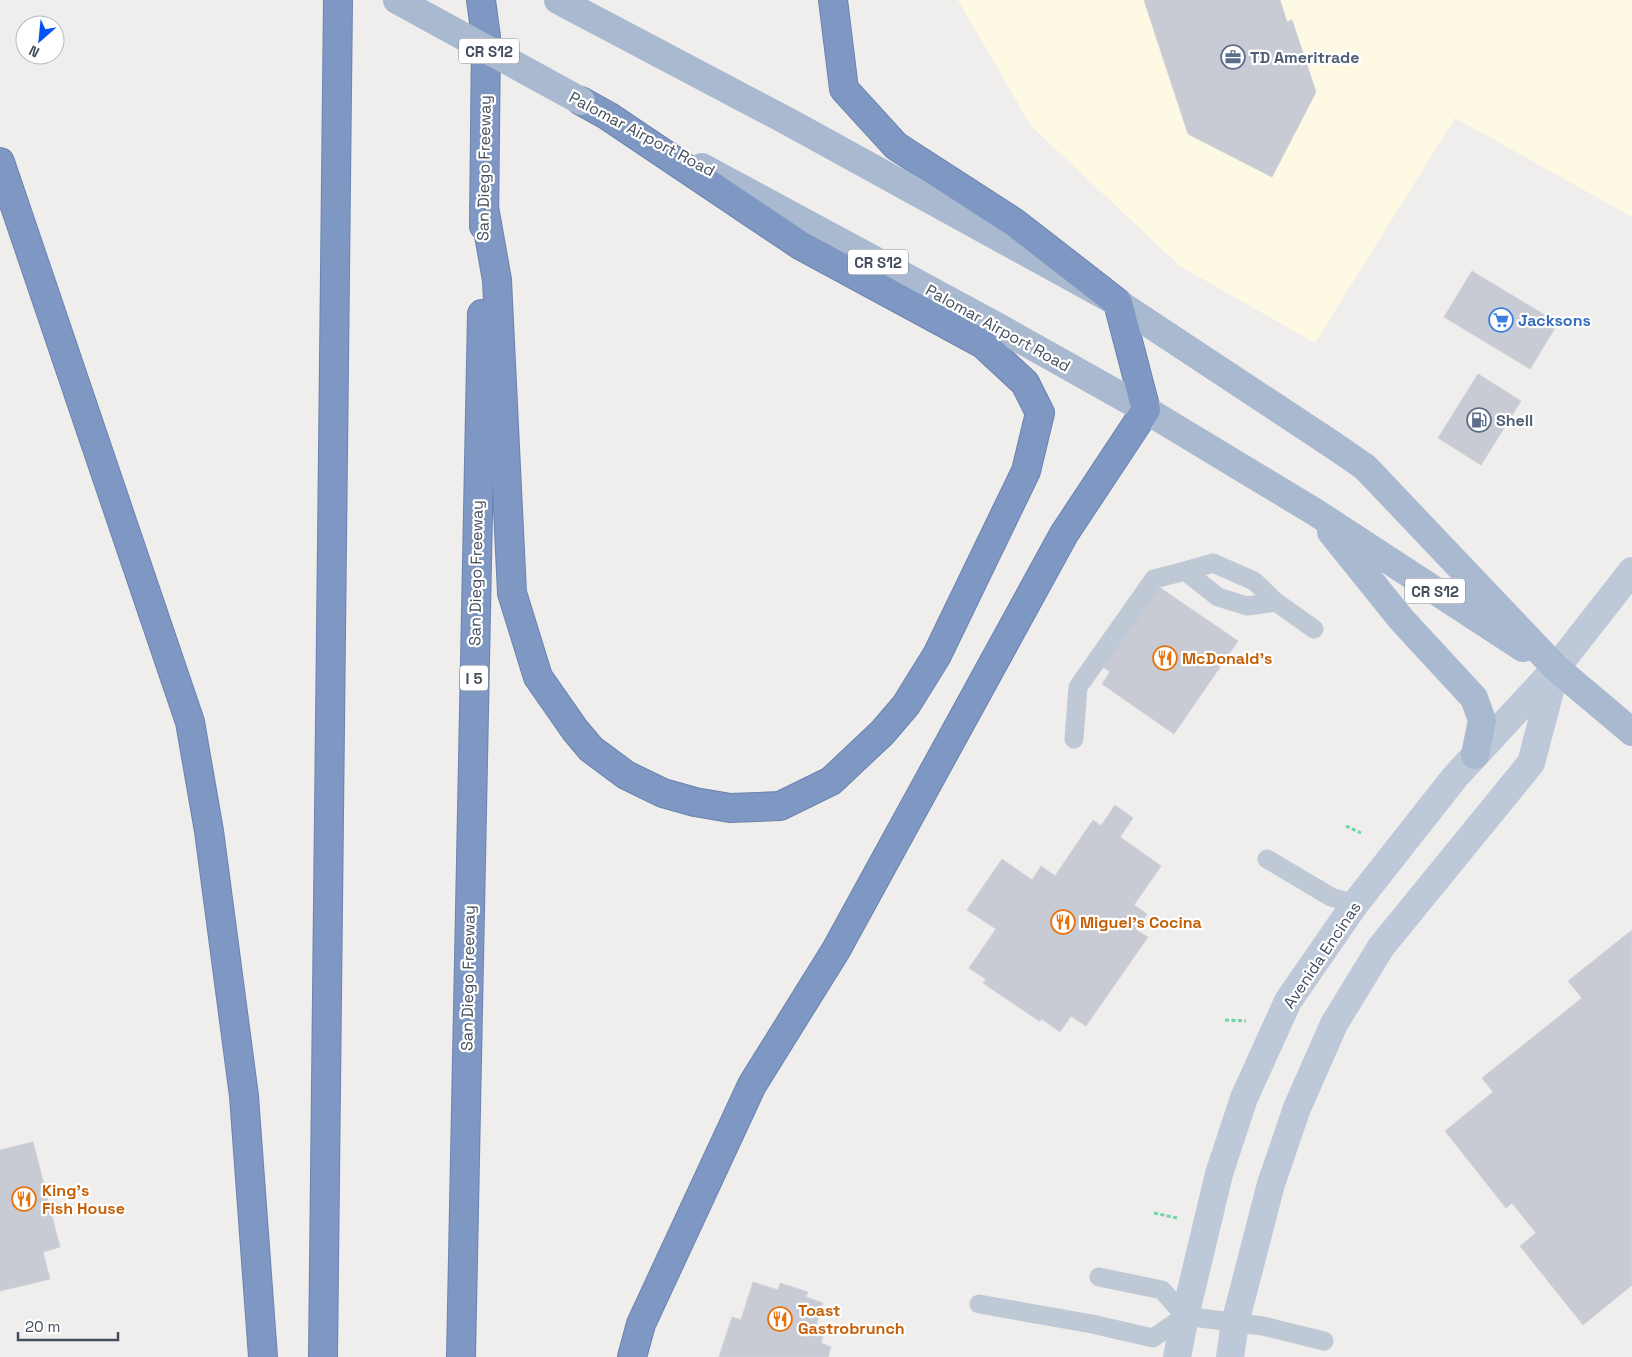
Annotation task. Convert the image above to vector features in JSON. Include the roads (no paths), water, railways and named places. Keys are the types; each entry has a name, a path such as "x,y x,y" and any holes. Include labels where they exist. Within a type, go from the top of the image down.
{"highway":[{"path":"323,1357 338,0"},
{"name":"San Diego Freeway","path":"461,1357 484,207 486,38 481,0"},
{"path":"632,1357 642,1324 752,1085 836,950 1064,534 1146,410 1118,303 1015,223 896,146 844,89 833,0"},
{"name":"Palomar Airport Road","path":"581,101 608,116"},
{"path":"484,207 497,280 512,593 538,677 575,730 591,749 626,775 663,793 694,802 730,808 780,806 831,781 882,733 906,705 937,655 1026,471 1040,413 1025,383 983,344 800,245 608,116"},
{"path":"0,162 190,722 209,831 244,1096 264,1357"}],"main road":[{"name":"Palomar Airport Road","path":"397,0 581,101"},
{"name":"Palomar Airport Road","path":"558,0 790,122 1118,303 1365,467 1556,668 1632,732"},
{"name":"Palomar Airport Road","path":"608,116 991,323 1146,410 1315,512 1556,668"},
{"path":"1315,512 1401,619 1474,698 1482,720 1475,755"}],"street":[{"name":"Avenida Encinas","path":"1177,1357 1219,1174 1244,1098 1288,1001 1355,904 1455,777 1556,668 1632,571"},
{"name":"Avenida Encinas","path":"1230,1357 1235,1323 1271,1184 1297,1108 1334,1024 1380,948 1531,763 1556,668"}],"lane":[{"path":"1074,739 1078,687 1154,579 1212,563 1254,582 1276,602 1314,629"},
{"path":"1185,571 1218,597 1248,606 1276,602"},
{"path":"1267,859 1331,897 1355,904"},
{"path":"1099,1276 1162,1290 1185,1316 1267,1327 1324,1341"},
{"path":"980,1304 1092,1324 1153,1338 1185,1316"}],"place":[{"name":"TD Ameritrade","path":"1233,57"},
{"name":"Jacksons","path":"1501,320"},
{"name":"Shell","path":"1479,420"},
{"name":"McDonald's","path":"1165,658"},
{"name":"Miguel's Cocina","path":"1063,922"},
{"name":"King's Fish House","path":"24,1199"},
{"name":"Toast Gastrobrunch","path":"780,1319"}]}
